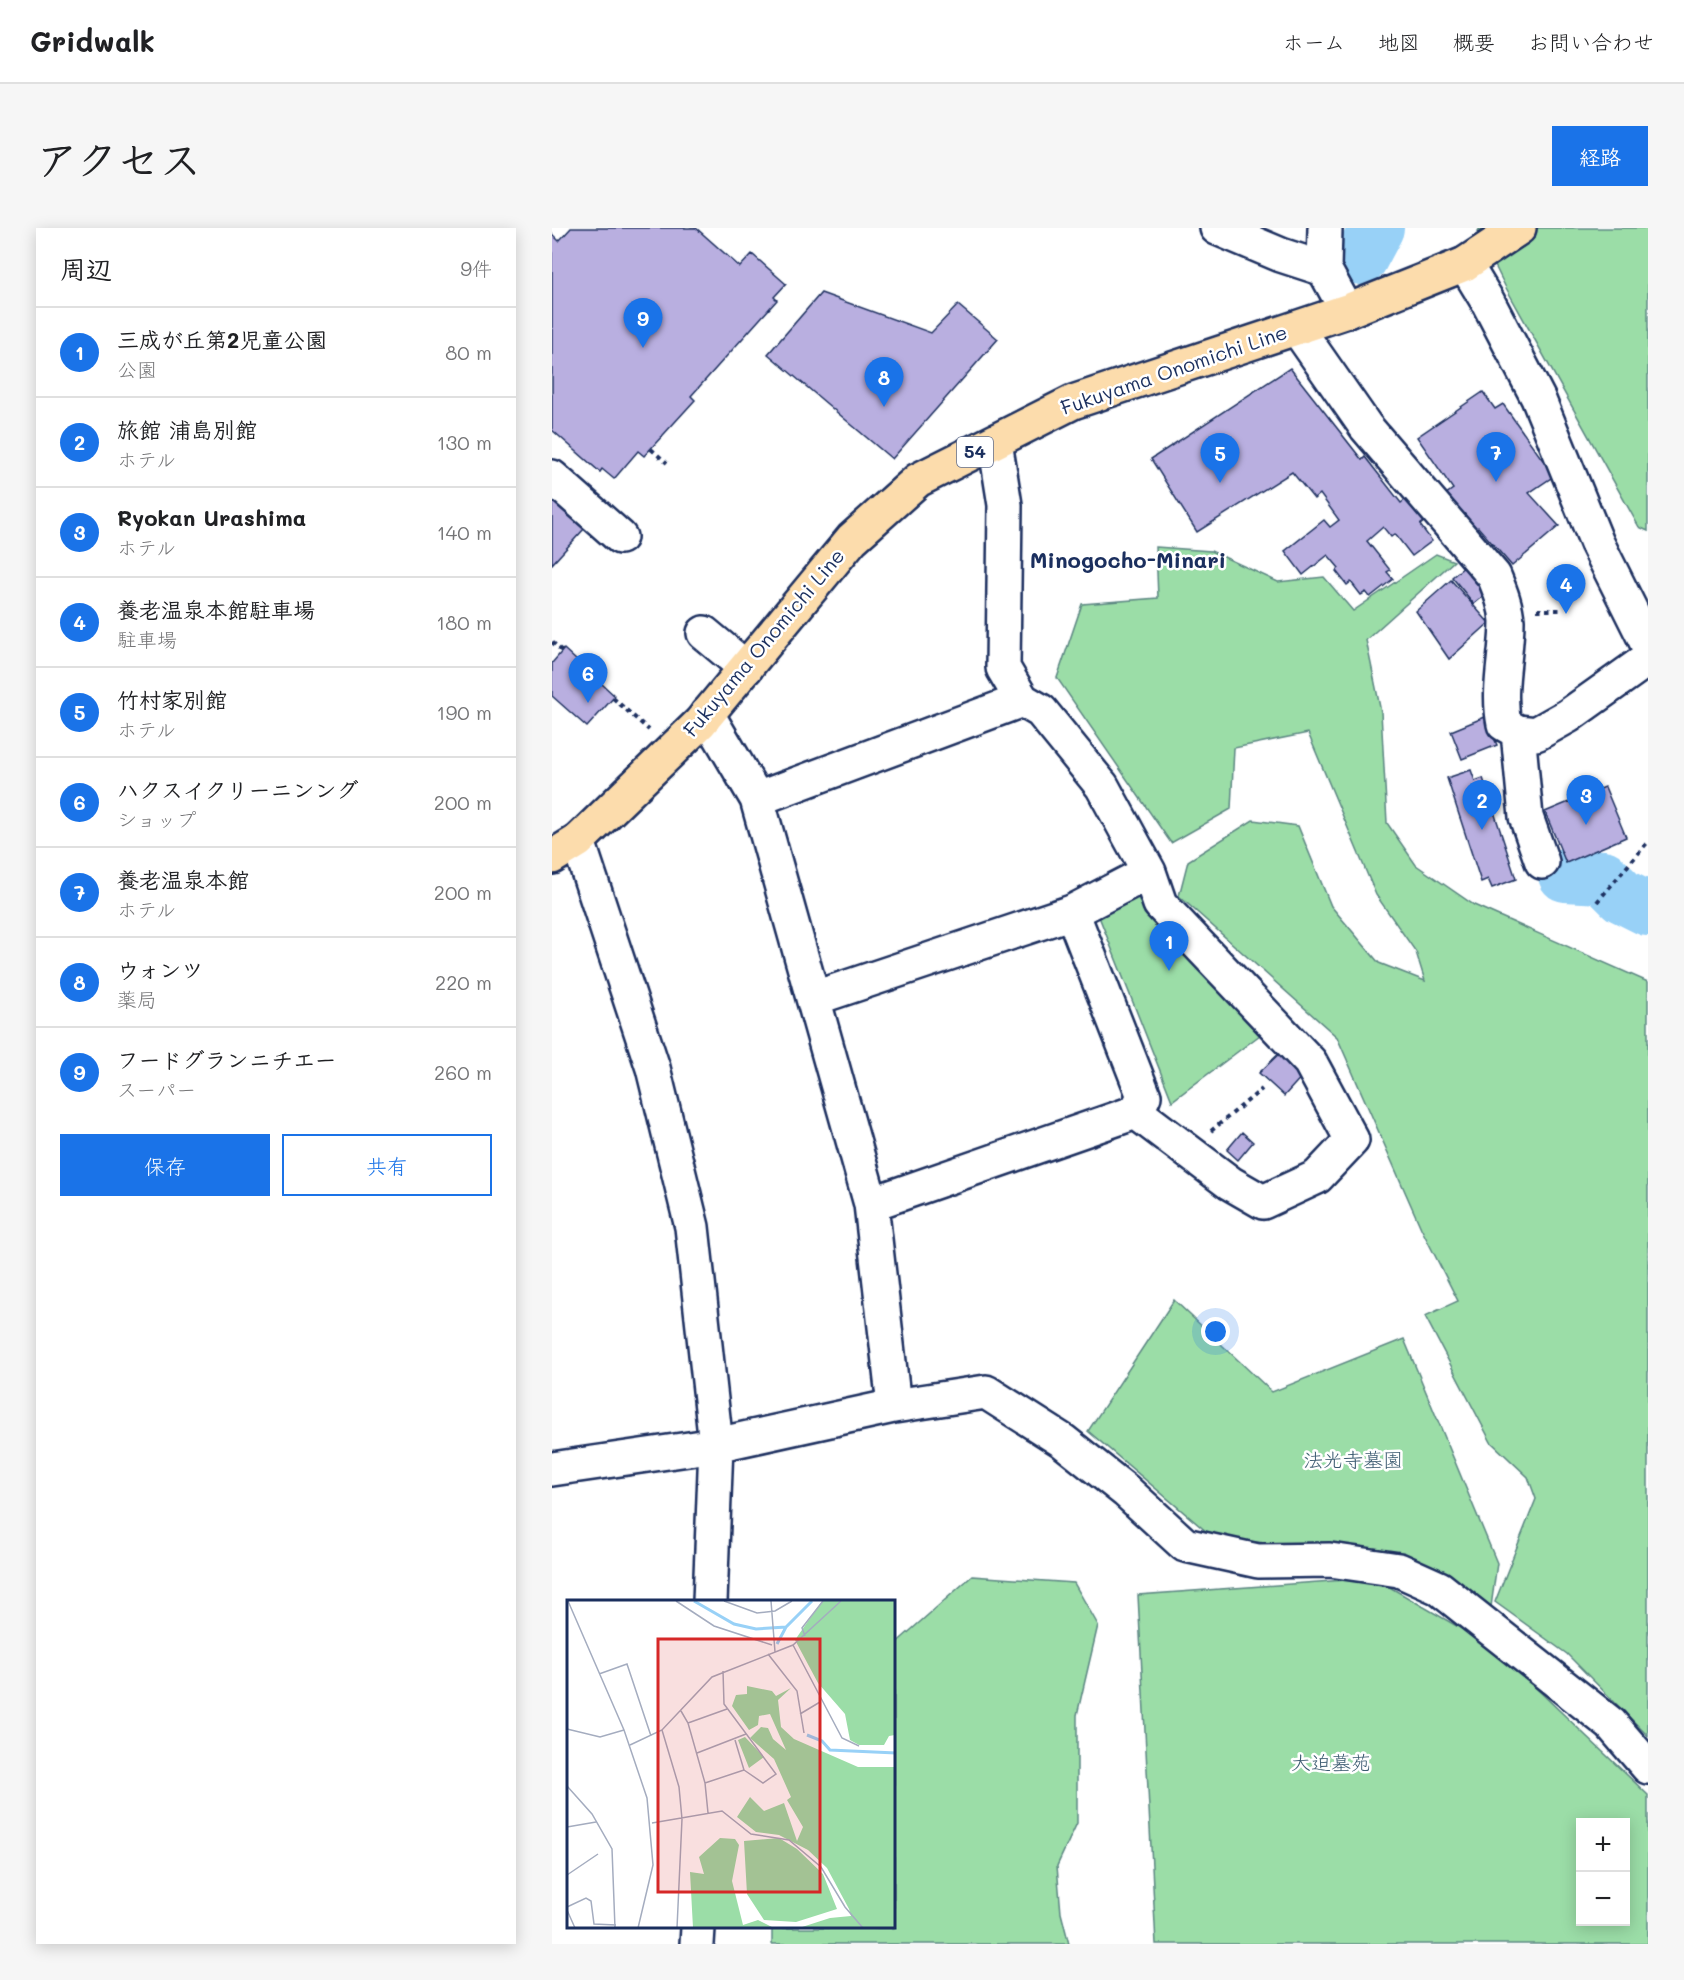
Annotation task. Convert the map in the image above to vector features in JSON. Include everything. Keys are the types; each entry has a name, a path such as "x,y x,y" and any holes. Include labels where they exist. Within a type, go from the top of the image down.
{"main road":[{"name":"Fukuyama Onomichi Line","path":"565,849 707,714 852,539 918,480 1073,402 1347,311 1465,264 1519,228"}],"street":[{"path":"1217,228 1281,255 1324,247 1347,311"},
{"path":"1465,264 1538,398 1597,543 1648,645"},
{"path":"1297,328 1366,427 1494,576 1504,603 1507,621 1500,703 1504,724 1518,732 1536,734 1568,716 1648,659"},
{"path":"995,442 1005,505 1003,668 1022,700 1041,711 1102,786 1149,872 1160,904 1310,1062 1352,1140 1317,1178 1263,1202 1230,1183 1136,1112"},
{"path":"552,477 620,537"},
{"path":"704,633 746,668"},
{"path":"757,799 1022,700"},
{"path":"707,714 757,799 815,998 871,1204 894,1406"},
{"path":"1518,732 1526,817 1542,862"},
{"path":"565,849 653,1068 692,1227 716,1445 710,1600"},
{"path":"815,998 1072,912 1149,872"},
{"path":"871,1204 1136,1112 1144,1096 1072,912"},
{"path":"552,1469 716,1445 894,1406 987,1392 1064,1442 1126,1491 1185,1545 1258,1561 1330,1560 1399,1570 1438,1588 1611,1724 1648,1767"},
{"path":"697,1944 698,1929"}],"path":[{"path":"651,449 667,463"},
{"path":"552,642 563,651"},
{"path":"613,698 652,733"},
{"path":"1597,902 1647,843"},
{"path":"1188,1151 1263,1089"}],"green space":[{"path":"1480,228 1648,228 1648,531 1639,527 1505,286 1478,231"},
{"path":"1156,547 1211,551 1278,582 1324,577 1353,611 1436,554 1454,561 1366,640 1381,712 1387,823 1416,865 1474,905 1648,982 1648,1736 1567,1654 1495,1602 1536,1499 1528,1477 1491,1442 1425,1316 1458,1301 1421,1228 1337,1037 1179,896 1188,861 1253,820 1298,826 1331,906 1379,963 1425,981 1416,952 1376,895 1308,733 1234,748 1231,809 1171,843 1057,678 1082,604 1158,598"},
{"path":"1145,890 1268,1029 1172,1101 1098,914"},
{"name":"法光寺墓園","path":"1174,1300 1272,1392 1404,1339 1497,1563 1490,1614 1319,1548 1214,1538 1088,1431"},
{"path":"972,1576 1074,1583 1098,1625 1077,1715 1077,1823 1057,1866 1061,1913 1069,1944 772,1944 772,1929 896,1929 896,1643"},
{"name":"大迫墓苑","path":"1374,1578 1493,1647 1648,1795 1648,1944 1156,1944 1138,1595"}],"building":[{"path":"571,228 696,228 740,267 752,254 786,284 774,297 777,300 691,396 695,400 644,456 638,451 614,479 602,469 600,472 552,430 552,234 559,241"},
{"path":"821,293 931,333 958,305 998,339 892,459 768,354"},
{"path":"1290,368 1362,460 1365,457 1401,503 1410,496 1428,519 1420,525 1432,541 1412,556 1395,534 1391,537 1383,527 1367,541 1390,570 1387,572 1393,579 1370,597 1366,592 1361,595 1351,582 1347,585 1336,571 1339,568 1328,555 1303,575 1285,551 1324,520 1330,527 1339,520 1320,494 1314,499 1292,472 1197,532 1151,459"},
{"path":"1483,392 1495,409 1503,404 1554,476 1529,493 1559,526 1512,566 1478,527 1472,532 1442,497 1453,489 1417,437"},
{"path":"552,500 584,529 552,564"},
{"path":"1471,561 1490,591 1474,604 1452,577"},
{"path":"1451,580 1489,623 1449,659 1416,611"},
{"path":"564,649 615,696 587,727 552,696 552,663"},
{"path":"1485,717 1497,745 1462,759 1451,731"},
{"path":"1471,770 1475,781 1483,778 1516,879 1492,888 1488,879 1481,882 1447,778"},
{"path":"1605,787 1626,837 1566,863 1545,812"},
{"path":"1286,1047 1305,1073 1284,1096 1259,1073"},
{"path":"1242,1132 1253,1142 1238,1160 1227,1150"}],"waterway":[{"path":"1361,258 1377,228"},
{"path":"1565,875 1603,877 1622,896 1648,909"}],"place":[{"name":"フードグランニチエー","path":"643,348"},
{"name":"ウォンツ","path":"884,407"},
{"name":"養老温泉本館","path":"1496,482"},
{"name":"竹村家別館","path":"1220,483"},
{"name":"養老温泉本館駐車場","path":"1566,614"},
{"name":"ハクスイクリーニンング","path":"588,703"},
{"name":"Ryokan Urashima","path":"1586,825"},
{"name":"旅館 浦島別館","path":"1482,830"},
{"name":"三成が丘第2児童公園","path":"1169,971"}],"district":[{"name":"Minogocho-Minari","path":"1128,560"}]}
